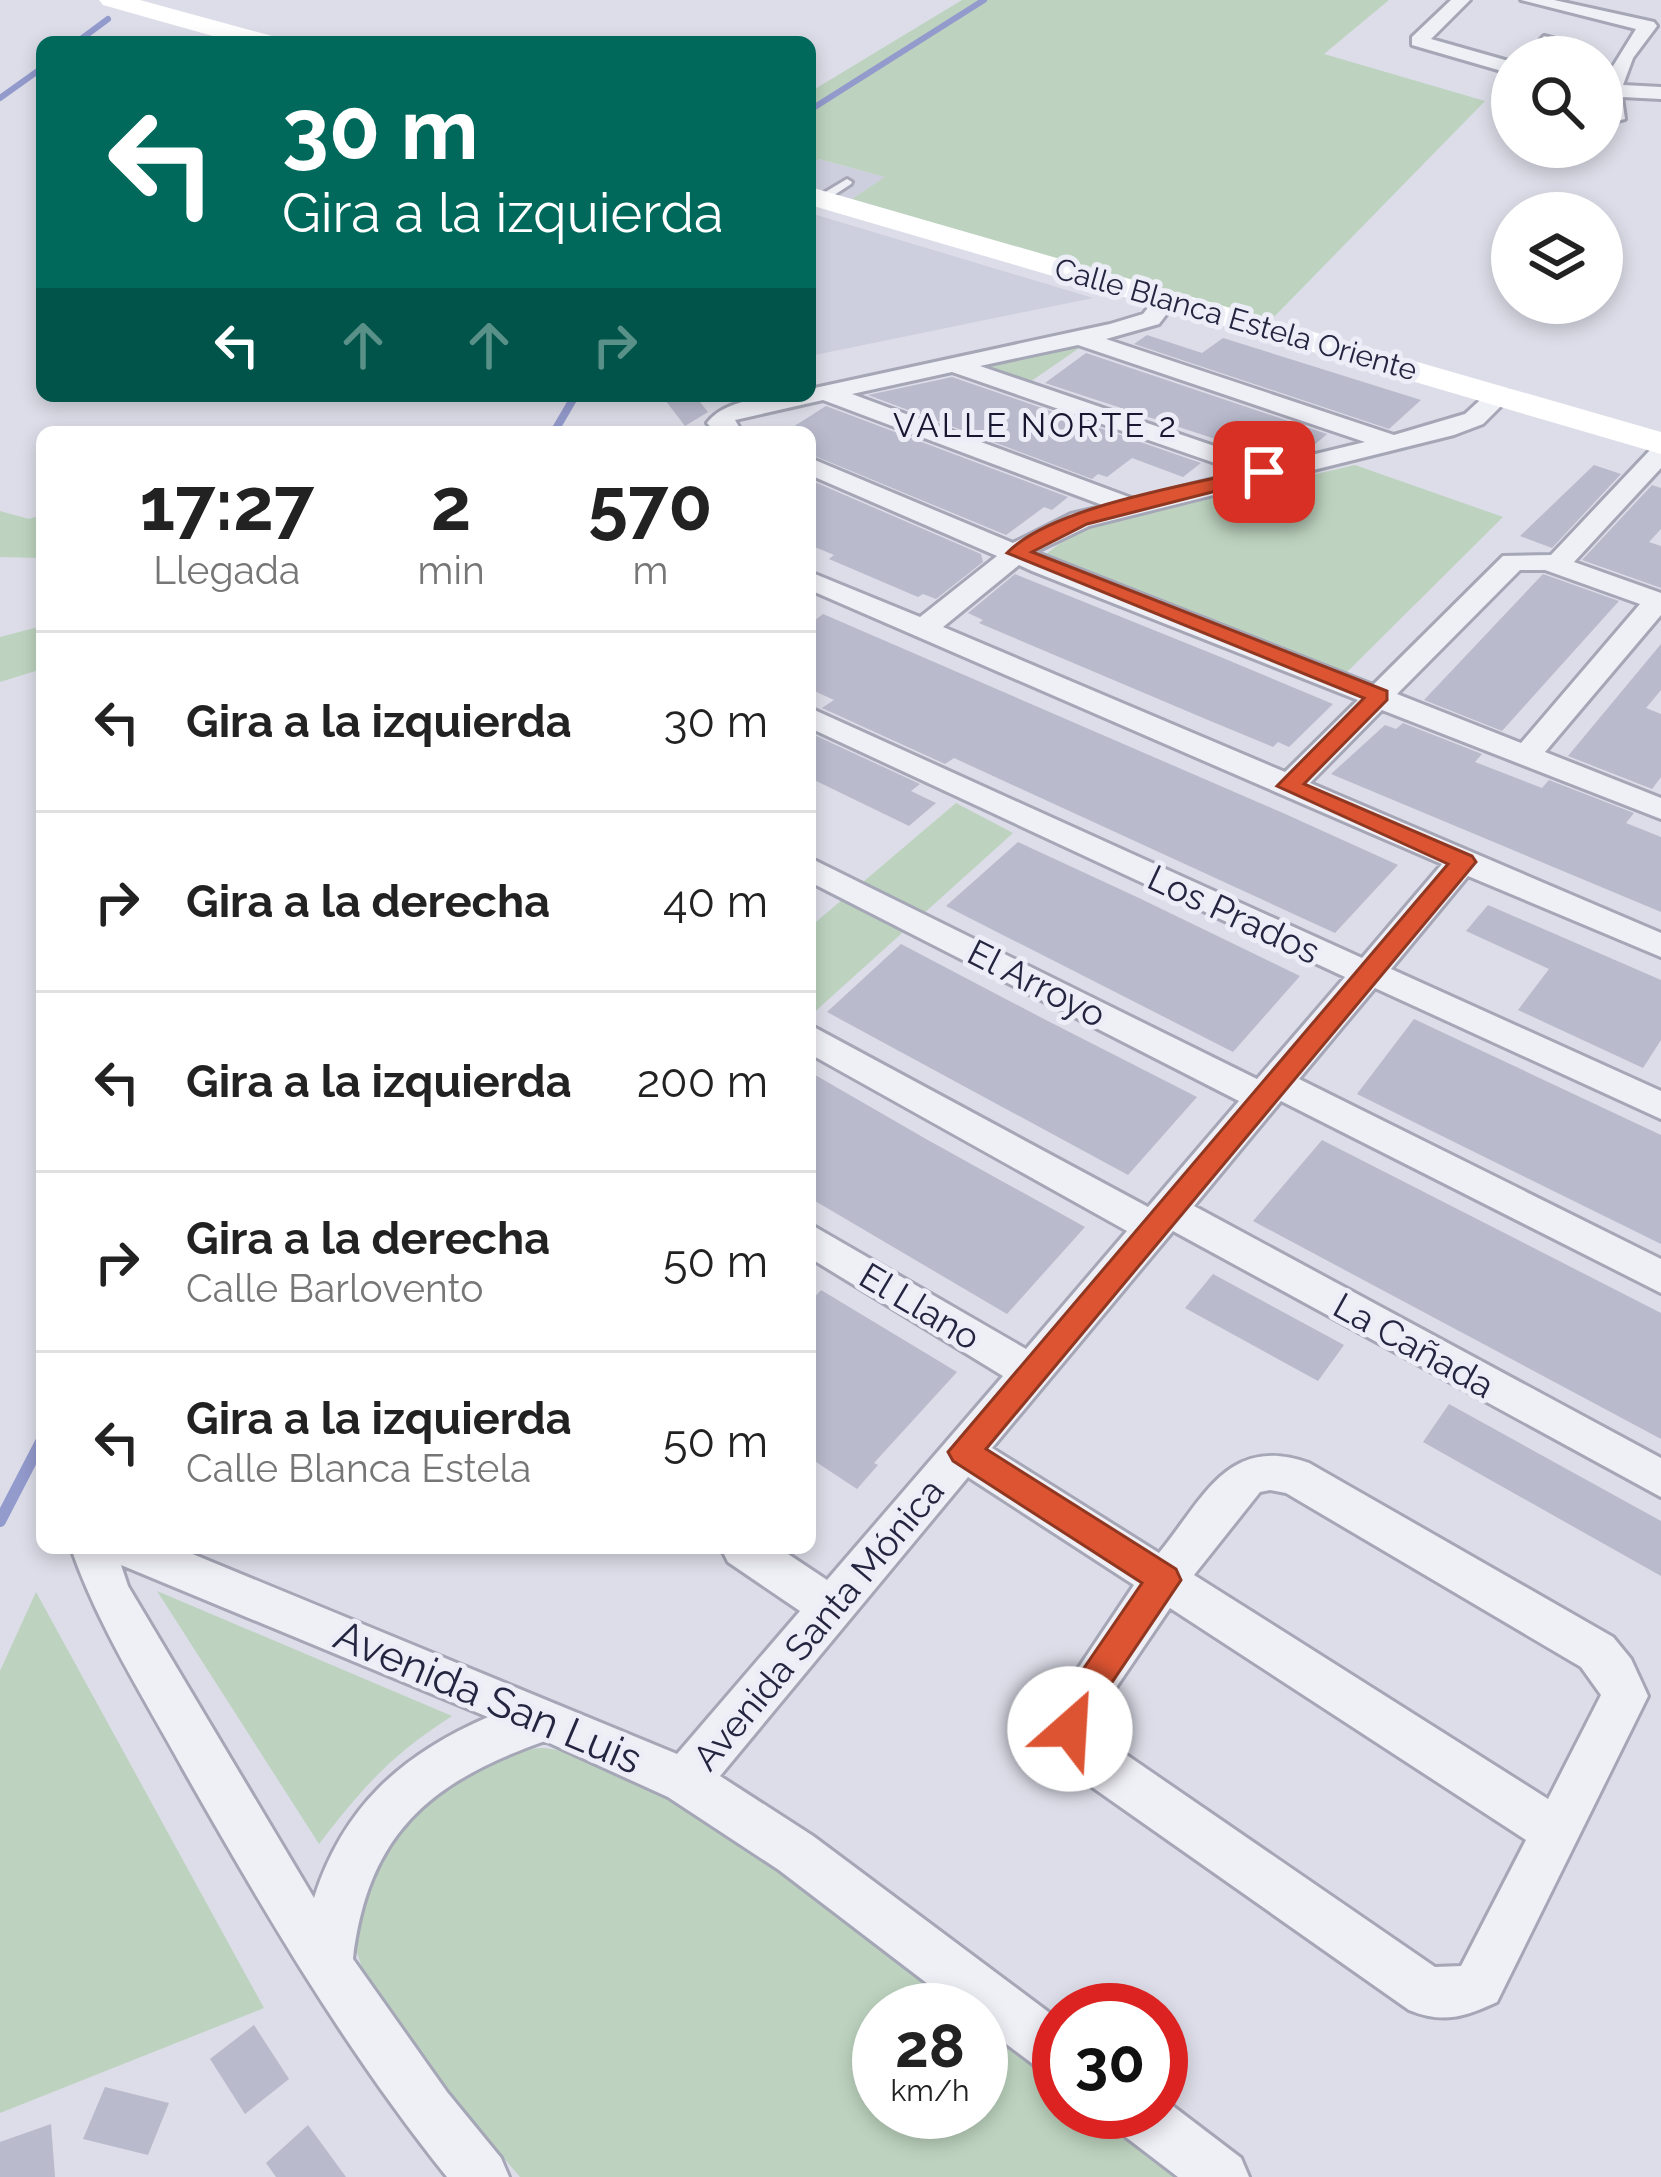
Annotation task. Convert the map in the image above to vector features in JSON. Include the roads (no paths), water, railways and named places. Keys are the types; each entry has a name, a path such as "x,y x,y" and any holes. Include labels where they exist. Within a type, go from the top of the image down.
{"street":[{"path":"112,0 241,36"},
{"path":"1460,0 1418,41 1491,62"},
{"path":"1530,0 1648,26 1623,60"},
{"path":"1623,91 1661,93"},
{"name":"Calle Blanca Estela Oriente","path":"826,192 1167,299 1661,443"},
{"path":"816,395 1083,339 1151,320 1167,299"},
{"path":"1083,339 1393,442"},
{"path":"953,365 1264,472"},
{"path":"816,396 1126,506"},
{"path":"923,629 1049,532 1126,506 1461,424 1482,414 1499,396"},
{"path":"723,426 719,423 726,415 783,402"},
{"path":"1542,562 1661,452"},
{"path":"816,469 1661,809"},
{"path":"1289,786 1508,566 1542,562 1659,602 1527,755"},
{"path":"816,583 1661,946"},
{"name":"Los Prados","path":"816,720 1311,951 1661,1106"},
{"name":"Avenida Santa Mónica","path":"685,1781 1463,862"},
{"name":"El Arroyo","path":"816,871 1661,1277"},
{"name":"La Cañada","path":"816,1041 1661,1479"},
{"name":"El Llano","path":"816,1243 1031,1372"},
{"path":"964,1452 1558,1833"},
{"path":"1270,1472 1294,1476 1597,1652 1615,1673 1625,1696 1479,1984 1457,1994 1427,1992 1082,1752 1070,1729 1074,1709 1164,1580 1247,1476 1270,1472"},
{"path":"95,1554 109,1594 327,1962 394,2064 482,2177"},
{"name":"Avenida San Luis","path":"144,1554 685,1781 796,1853 1032,2032"},
{"path":"752,1554 832,1608"},
{"path":"327,1962 331,1920 343,1878 376,1820 420,1777 446,1761 478,1743 546,1719"},
{"path":"1172,2139 1222,2177"}],"waterway":[{"path":"816,106 984,0"},
{"path":"85,36 108,19"},
{"path":"0,98 36,72"},
{"path":"558,426 572,402"},
{"path":"0,1521 36,1452"}],"district":[{"name":"VALLE NORTE 2","path":"1036,425"}]}
